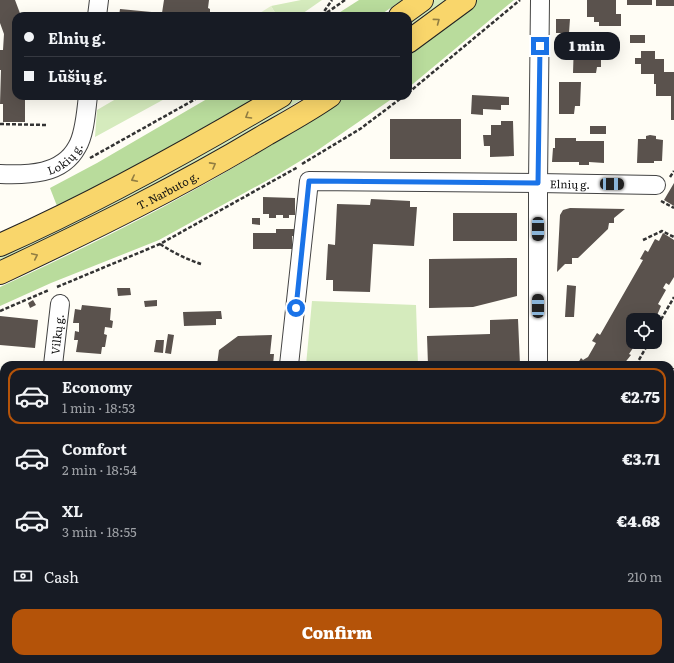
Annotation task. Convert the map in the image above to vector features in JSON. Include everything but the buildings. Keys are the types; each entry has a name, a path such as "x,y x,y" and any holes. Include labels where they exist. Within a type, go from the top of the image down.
{"main road":[{"path":"406,12 422,0"},
{"path":"412,39 465,0"},
{"path":"0,245 72,211 160,166 274,100"},
{"name":"T. Narbuto g.","path":"0,273 169,190 246,147 323,100"}],"street":[{"path":"98,12 99,0"},
{"path":"538,361 540,0"},
{"name":"Lokių g.","path":"0,174 21,175 42,173 62,164 72,156 78,147 84,127 87,100"},
{"name":"Elnių g.","path":"289,361 309,181 656,185"},
{"name":"Vilkų g.","path":"53,361 60,304"}],"path":[{"path":"324,12 332,0"},
{"path":"328,12 345,0"},
{"path":"412,90 520,0"},
{"path":"87,160 194,100"},
{"path":"0,311 160,244 297,168 360,129 399,100"},
{"path":"0,124 47,125"},
{"path":"643,240 662,231 674,237"},
{"path":"160,244 171,252 185,259 202,264"},
{"path":"662,318 674,297"},
{"path":"638,361 644,349"}],"green space":[{"path":"301,0 322,0 305,12 275,12 271,6"},
{"path":"359,0 402,0 385,12 340,12"},
{"path":"435,0 446,0 412,24 412,16"},
{"path":"477,0 514,0 412,85 412,49"},
{"path":"271,6 275,12 261,12"},
{"path":"114,100 163,100 95,137 97,110"},
{"path":"205,100 252,100 106,183 57,206 50,188 97,163"},
{"path":"288,100 301,100 197,164 0,262 0,255 221,141"},
{"path":"339,100 390,100 315,152 277,175 159,240 51,283 0,306 0,287 133,223 220,175 305,124"},
{"path":"312,301 416,305 418,361 306,361"}],"route":[{"path":"296,308 309,181 538,183 540,46"}]}
